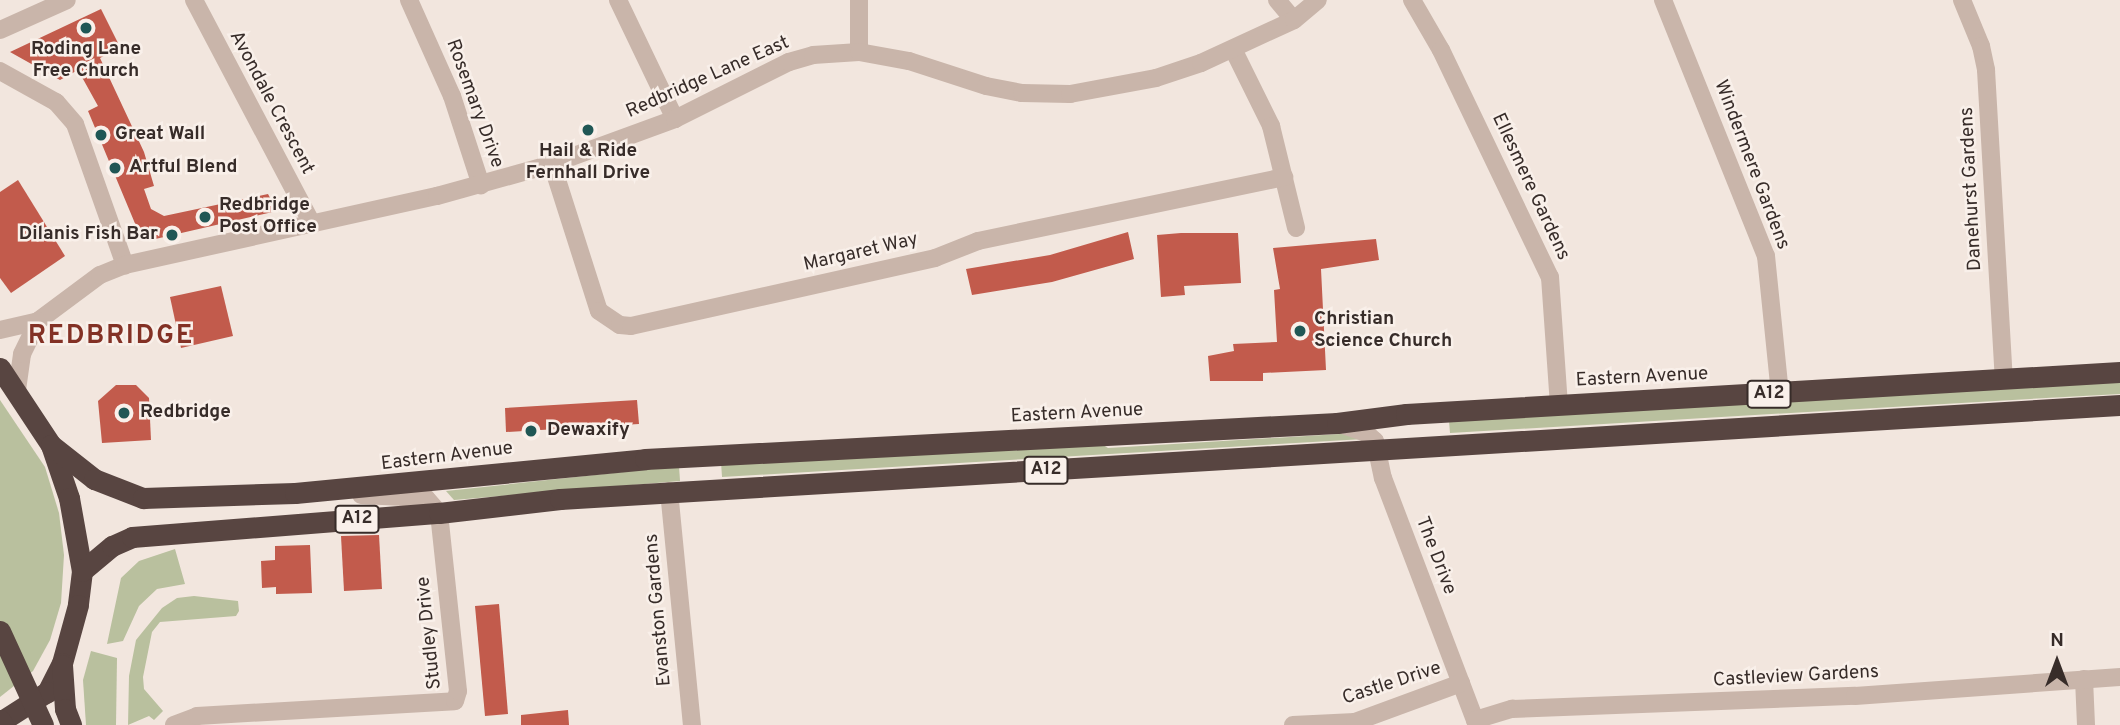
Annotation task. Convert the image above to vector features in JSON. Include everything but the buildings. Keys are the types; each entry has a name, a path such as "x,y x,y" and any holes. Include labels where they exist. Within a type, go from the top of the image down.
{"highway":[{"name":"A12","path":"0,368 51,445 69,498 82,571 78,605 62,663 47,692 1,722"},
{"name":"Eastern Avenue","path":"51,445 94,479 143,498 295,493 645,459 1337,423 1386,415 2120,372"},
{"name":"A12","path":"82,571 112,546 132,537 439,513 669,491 2120,405"},
{"path":"0,631 43,725"},
{"path":"62,663 65,709 71,725"}],"street":[{"path":"0,30 67,0"},
{"name":"Avondale Crescent","path":"194,0 312,224"},
{"name":"Rosemary Drive","path":"409,0 452,96 481,185"},
{"path":"618,0 676,119"},
{"path":"859,0 859,52"},
{"path":"1277,0 1294,20"},
{"name":"Redbridge Lane East","path":"0,330 38,321 100,275 125,265 481,185 552,164 676,119 789,62 859,52 909,61 986,86 1022,93 1070,94 1156,78 1234,51 1294,20 1318,0"},
{"name":"Ellesmere Gardens","path":"1412,0 1441,50 1549,277 1559,406"},
{"name":"Windermere Gardens","path":"1663,0 1766,256 1780,393"},
{"name":"Danehurst Gardens","path":"1962,0 1982,46 1986,70 2004,380"},
{"path":"1234,51 1270,126 1296,228"},
{"path":"0,71 56,102 75,124 125,265"},
{"name":"Margaret Way","path":"552,164 598,311 620,325 631,326 935,258 978,241 1284,177"},
{"name":"Redbridge Lane East","path":"16,390 22,354 38,321"},
{"path":"1337,423 1366,433 1378,450"},
{"name":"The Drive","path":"1378,450 1383,478 1476,723"},
{"name":"Evanston Gardens","path":"669,491 692,725"},
{"path":"295,493 426,498 439,513"},
{"name":"Studley Drive","path":"174,725 197,716 455,701 458,691 439,513"},
{"name":"Castleview Gardens","path":"1476,723 1512,709 1854,696 2120,677"},
{"path":"2084,679 2086,725"},
{"name":"Castle Drive","path":"1293,725 1355,722 1461,683"}],"green space":[{"path":"2120,381 2120,394 1450,433 1449,421"},
{"path":"0,400 45,467 59,513 64,555 61,603 50,640 33,671 0,697"},
{"path":"1356,433 1364,439 722,477 721,462 1095,440 1108,448"},
{"path":"679,466 680,481 454,500 446,491"},
{"path":"175,549 185,584 157,589 139,606 123,641 107,644 121,578 139,561"},
{"path":"194,596 238,601 239,611 236,616 160,622 152,632 143,677 144,689 163,711 154,720 149,716 128,725 129,676 136,640 162,608 177,598"},
{"path":"91,651 117,658 116,725 86,725 83,680"}],"place":[{"name":"Roding Lane Free Church","path":"86,28"},
{"name":"Hail & Ride Fernhall Drive","path":"588,130"},
{"name":"Great Wall","path":"101,135"},
{"name":"Artful Blend","path":"115,168"},
{"name":"Redbridge Post Office","path":"205,217"},
{"name":"Dilanis Fish Bar","path":"172,235"},
{"name":"Christian Science Church","path":"1300,331"},
{"name":"Redbridge","path":"124,413"},
{"name":"Dewaxify","path":"531,431"}],"district":[{"name":"REDBRIDGE","path":"111,337"}]}
